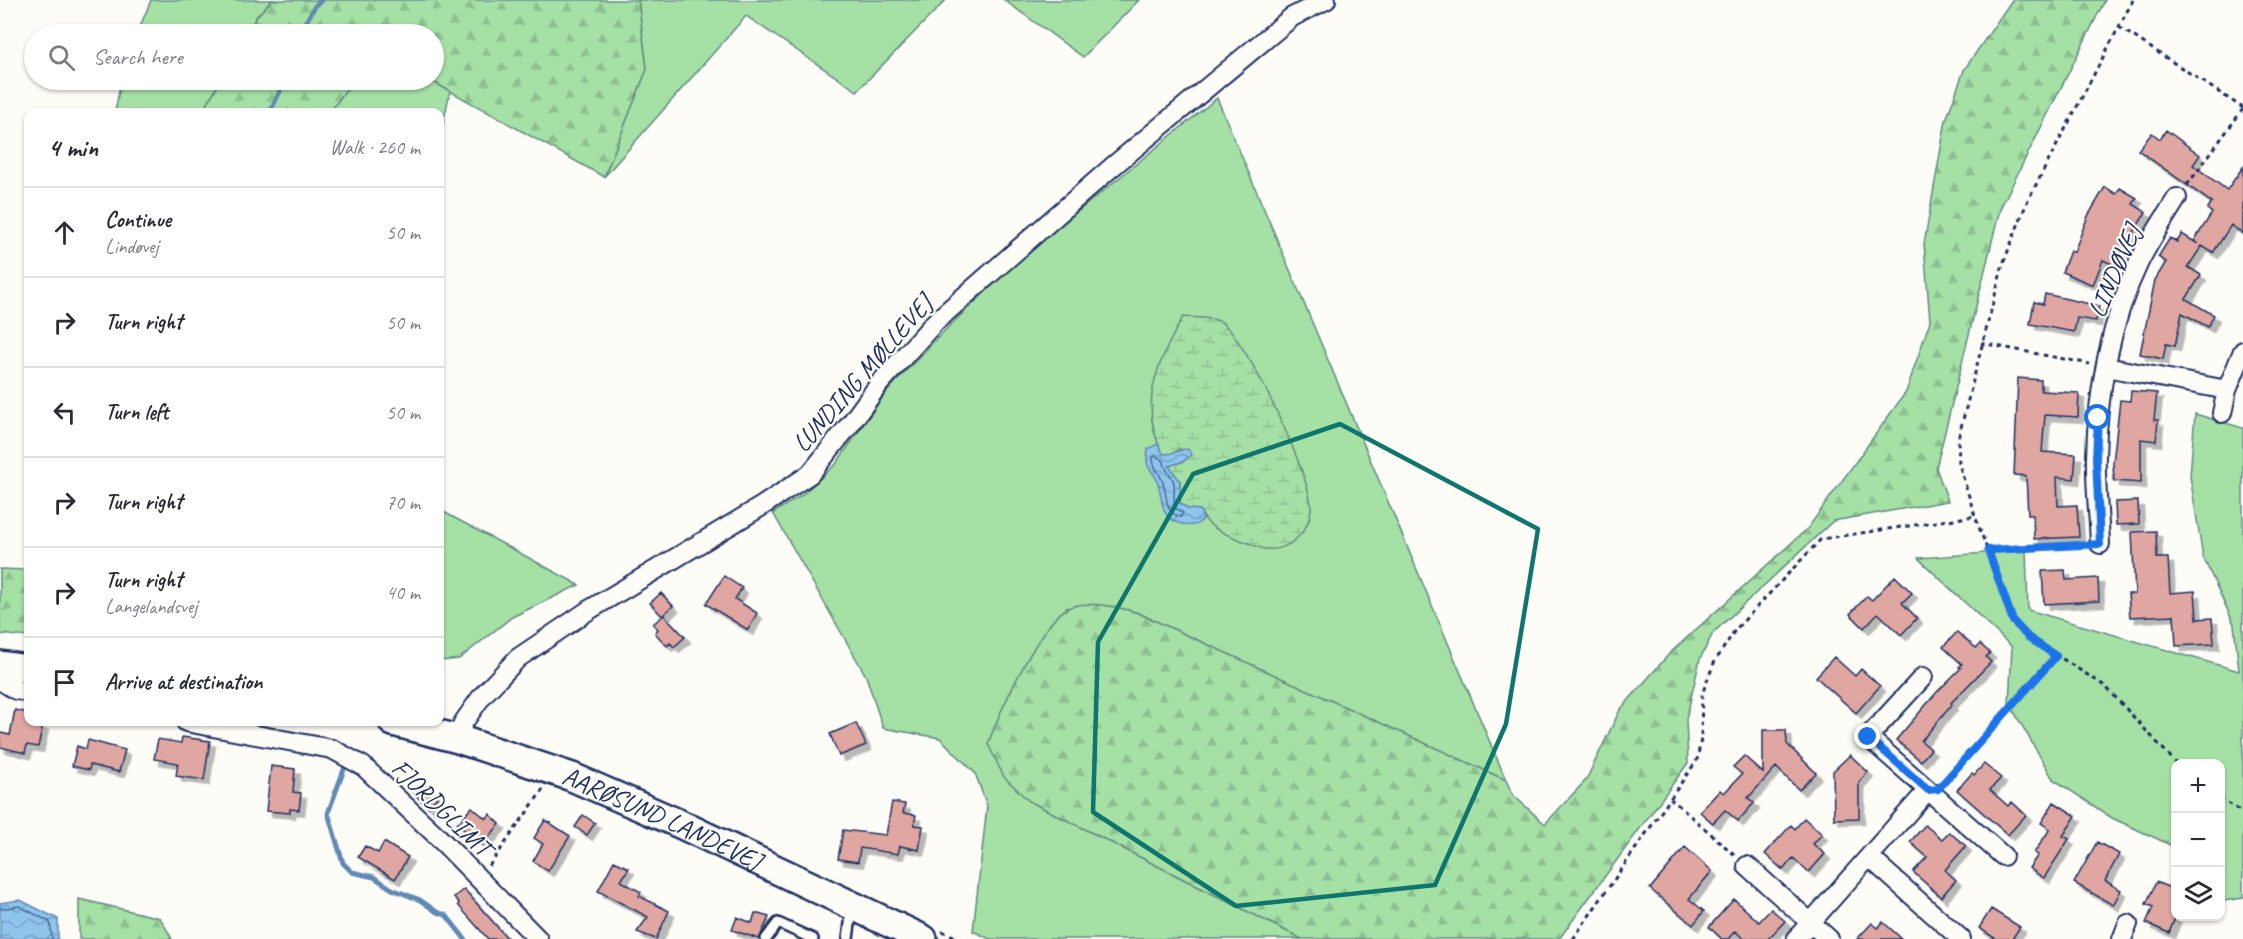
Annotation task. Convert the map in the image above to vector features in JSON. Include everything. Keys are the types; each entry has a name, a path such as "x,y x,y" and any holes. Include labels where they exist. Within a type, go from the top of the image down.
{"street":[{"name":"LUNDING MØLLEVEJ","path":"458,739 463,723 482,696 518,658 589,610 772,500 810,474 844,433 880,383 934,322 1112,167 1292,17 1326,0"},
{"name":"LINDØVEJ","path":"2100,544 2096,458 2098,418 2106,367 2118,315 2140,261 2177,198"},
{"path":"2222,413 2227,390 2243,351"},
{"path":"2106,367 2227,390"},
{"path":"24,668 0,665 3,682 16,690 24,691"},
{"path":"1923,677 1868,737 2003,856"},
{"name":"FJORDGLIMT","path":"208,726 332,749 363,766 480,879 538,939"},
{"name":"AARØSUND LANDEVEJ","path":"408,726 458,739 553,771 680,824 923,939"},
{"path":"1796,939 1928,790"},
{"path":"1869,857 1961,939"},
{"path":"1746,866 1829,939"}],"lane":[{"path":"848,939 852,905"},
{"path":"766,939 778,923 813,939"}],"path":[{"path":"2133,0 2027,202 2003,264 1958,439 1959,464 2013,621 2028,637 2105,686 2171,759"},
{"path":"2119,26 2243,109 2177,198"},
{"path":"1982,343 2106,367"},
{"path":"1573,939 1697,760 1701,739 1702,694 1714,663 1735,630 1821,539 1975,516"},
{"path":"1988,550 2100,544"},
{"path":"1928,790 1938,789 2056,656"},
{"path":"480,879 538,799 553,771"},
{"path":"1670,798 1746,866"},
{"path":"2225,801 2243,813"}],"highlighted area":[{"path":"1340,424 1538,529 1506,724 1435,885 1236,906 1093,812 1098,642 1193,474"}],"green space":[{"path":"151,0 272,0 252,24 141,24"},
{"path":"272,0 638,0 647,69 604,177 444,88 444,24 252,24"},
{"path":"638,0 946,0 857,91 746,16 604,177 647,69"},
{"path":"1004,0 1139,0 1083,57"},
{"path":"2012,0 2105,0 2000,209 1936,468 1948,501 1833,521 1713,633 1700,659 1686,719 1688,763 1559,939 1302,939 1029,801 1004,777 988,744 1010,692 1032,651 1055,618 1073,606 1092,604 1122,608 1138,613 1506,780 1513,795 1545,824 1586,780 1620,710 1670,653 1808,528 1906,392 1930,321 1924,244 1946,120 1964,70"},
{"path":"444,88 450,91 444,120 444,108 333,108 346,90 444,90"},
{"path":"119,90 215,90 204,108 116,108"},
{"path":"215,90 346,90 333,108 204,108"},
{"path":"1217,98 1506,780 1138,613 1102,606 1066,608 1029,801 1302,939 990,939 973,931 987,806 975,773 940,738 883,728 866,676 773,513 802,495 836,464 884,395 946,329 1027,253"},
{"path":"1183,317 1219,321 1230,331 1260,378 1275,408 1301,469 1309,493 1311,509 1302,533 1290,544 1274,549 1262,548 1218,530 1207,522 1200,510 1188,509 1180,503 1180,481 1169,466 1184,461 1180,449 1172,454 1163,454 1155,436 1151,401 1159,367"},
{"path":"2195,414 2243,428 2243,898 2225,901 2225,759 2171,759 2171,845 2112,818 2053,779 2009,703 2012,647 1918,558 2026,550 2028,610 2239,671 2234,624 2203,557 2190,476"},
{"path":"444,512 579,585 512,617 459,659 444,661"},
{"path":"0,569 24,570 24,637 0,634"},
{"path":"79,899 160,918 172,939 79,939"}],"water":[{"path":"1158,444 1163,454 1188,449 1191,455 1184,461 1169,466 1180,481 1180,503 1188,509 1200,510 1203,519 1198,524 1178,523 1172,520 1164,510 1156,477 1147,462 1148,449"},
{"path":"20,900 58,919 58,939 0,939 0,903"}],"building":[{"path":"2166,130 2200,155 2193,165 2227,190 2243,167 2243,234 2231,225 2213,253 2202,246 2188,267 2201,275 2186,299 2214,315 2208,327 2182,313 2175,346 2166,344 2163,359 2140,354 2155,280 2166,262 2158,257 2170,238 2177,242 2182,234 2198,244 2194,241 2212,213 2207,209 2212,203 2138,150 2152,133 2160,139"},
{"path":"2105,187 2116,194 2120,188 2137,198 2133,204 2146,212 2116,266 2103,260 2093,285 2062,272 2070,251 2074,252 2088,216"},
{"path":"2045,294 2099,306 2096,321 2077,318 2074,332 2030,324 2034,302 2043,304"},
{"path":"2018,378 2041,380 2041,391 2079,393 2078,417 2045,415 2042,452 2076,454 2074,479 2057,477 2058,506 2077,505 2079,537 2034,539 2033,515 2028,515 2026,476 2014,475"},
{"path":"2131,391 2157,393 2154,420 2158,420 2156,441 2141,439 2141,483 2114,481 2113,463 2120,400 2130,401"},
{"path":"2138,501 2139,524 2116,525 2115,502"},
{"path":"2156,531 2157,558 2168,558 2170,593 2195,591 2197,619 2212,618 2214,644 2176,646 2174,615 2130,617 2128,594 2135,594 2132,532"},
{"path":"2065,570 2066,580 2098,578 2099,601 2044,604 2042,571"},
{"path":"724,576 742,588 735,599 757,613 748,630 706,604"},
{"path":"1895,576 1912,593 1902,603 1917,618 1901,635 1878,613 1864,628 1850,614 1867,596 1872,600"},
{"path":"661,593 673,606 662,616 650,603"},
{"path":"664,615 685,637 674,647 670,643 667,646 655,633 658,629 653,624"},
{"path":"1957,632 1976,648 1980,644 1990,653 1986,657 1991,662 1951,703 1952,705 1921,741 1931,749 1921,761 1896,740 1961,668 1959,667 1962,664 1943,647"},
{"path":"1834,657 1855,676 1861,669 1880,686 1856,713 1816,677"},
{"path":"15,710 24,712 24,726 43,726 38,747 27,745 25,753 0,747 0,733 10,735"},
{"path":"856,723 866,745 839,756 830,734"},
{"path":"1763,730 1786,730 1787,744 1816,773 1799,790 1776,767 1748,798 1754,803 1738,821 1725,810 1713,823 1700,812 1720,790 1724,793 1742,774 1733,767 1744,756 1763,773"},
{"path":"182,737 210,741 204,780 176,776 178,763 154,759 158,739 181,743"},
{"path":"88,740 125,750 119,772 90,765 89,770 72,766 77,746 86,749"},
{"path":"1850,755 1868,772 1859,782 1859,818 1834,819 1833,771"},
{"path":"1984,764 2001,778 1990,790 2008,806 2012,802 2026,815 2008,835 1957,790 1972,773 1974,775"},
{"path":"271,766 295,769 293,792 301,793 299,810 290,809 290,813 266,811"},
{"path":"423,783 438,796 429,807 414,794"},
{"path":"892,802 905,804 903,813 916,815 914,825 923,826 919,850 900,846 898,854 860,848 858,862 838,859 843,830 886,835"},
{"path":"2054,802 2076,816 2063,836 2069,839 2044,878 2029,868 2038,855 2034,853 2050,829 2041,823"},
{"path":"472,807 486,819 490,814 500,824 482,845 457,824"},
{"path":"583,815 595,823 587,835 575,827"},
{"path":"1804,818 1822,834 1813,844 1825,854 1809,872 1793,858 1783,870 1765,854 1791,825 1795,829"},
{"path":"545,820 570,836 548,871 533,861 543,844 534,838"},
{"path":"1925,825 1942,839 1949,832 1966,846 1945,870 1956,880 1941,897 1913,872 1927,857 1910,842"},
{"path":"384,842 408,857 395,879 358,857 365,846 378,853"},
{"path":"2097,842 2119,854 2105,881 2121,890 2113,905 2074,883"},
{"path":"1685,847 1712,871 1689,899 1704,911 1693,925 1650,889"},
{"path":"614,861 629,868 621,881 641,892 639,896 669,911 656,939 637,932 648,917 598,891"},
{"path":"2156,882 2171,888 2171,921 2174,921 2169,933 2146,923 2153,907 2146,904"},
{"path":"464,889 508,939 488,939 458,905 454,897"},
{"path":"1734,899 1759,922 1771,909 1785,921 1768,939 1744,939 1735,931 1728,939 1722,939 1709,927"},
{"path":"1991,909 2020,927 2012,939 1996,939 1979,928"},
{"path":"755,913 769,917 759,939 732,930 737,917 752,923"},
{"path":"1883,922 1902,939 1857,939 1872,923 1878,928"}],"waterway":[{"path":"305,24 315,6 322,0"},
{"path":"272,108 280,90"},
{"path":"346,764 328,813 343,863 352,872 374,877 392,889 420,900 437,912 446,915 465,939"}],"route":[{"path":"1868,737 1928,790 1938,789 2056,656 2028,637 2013,621 1988,550 2100,544 2096,458 2098,418"}]}
